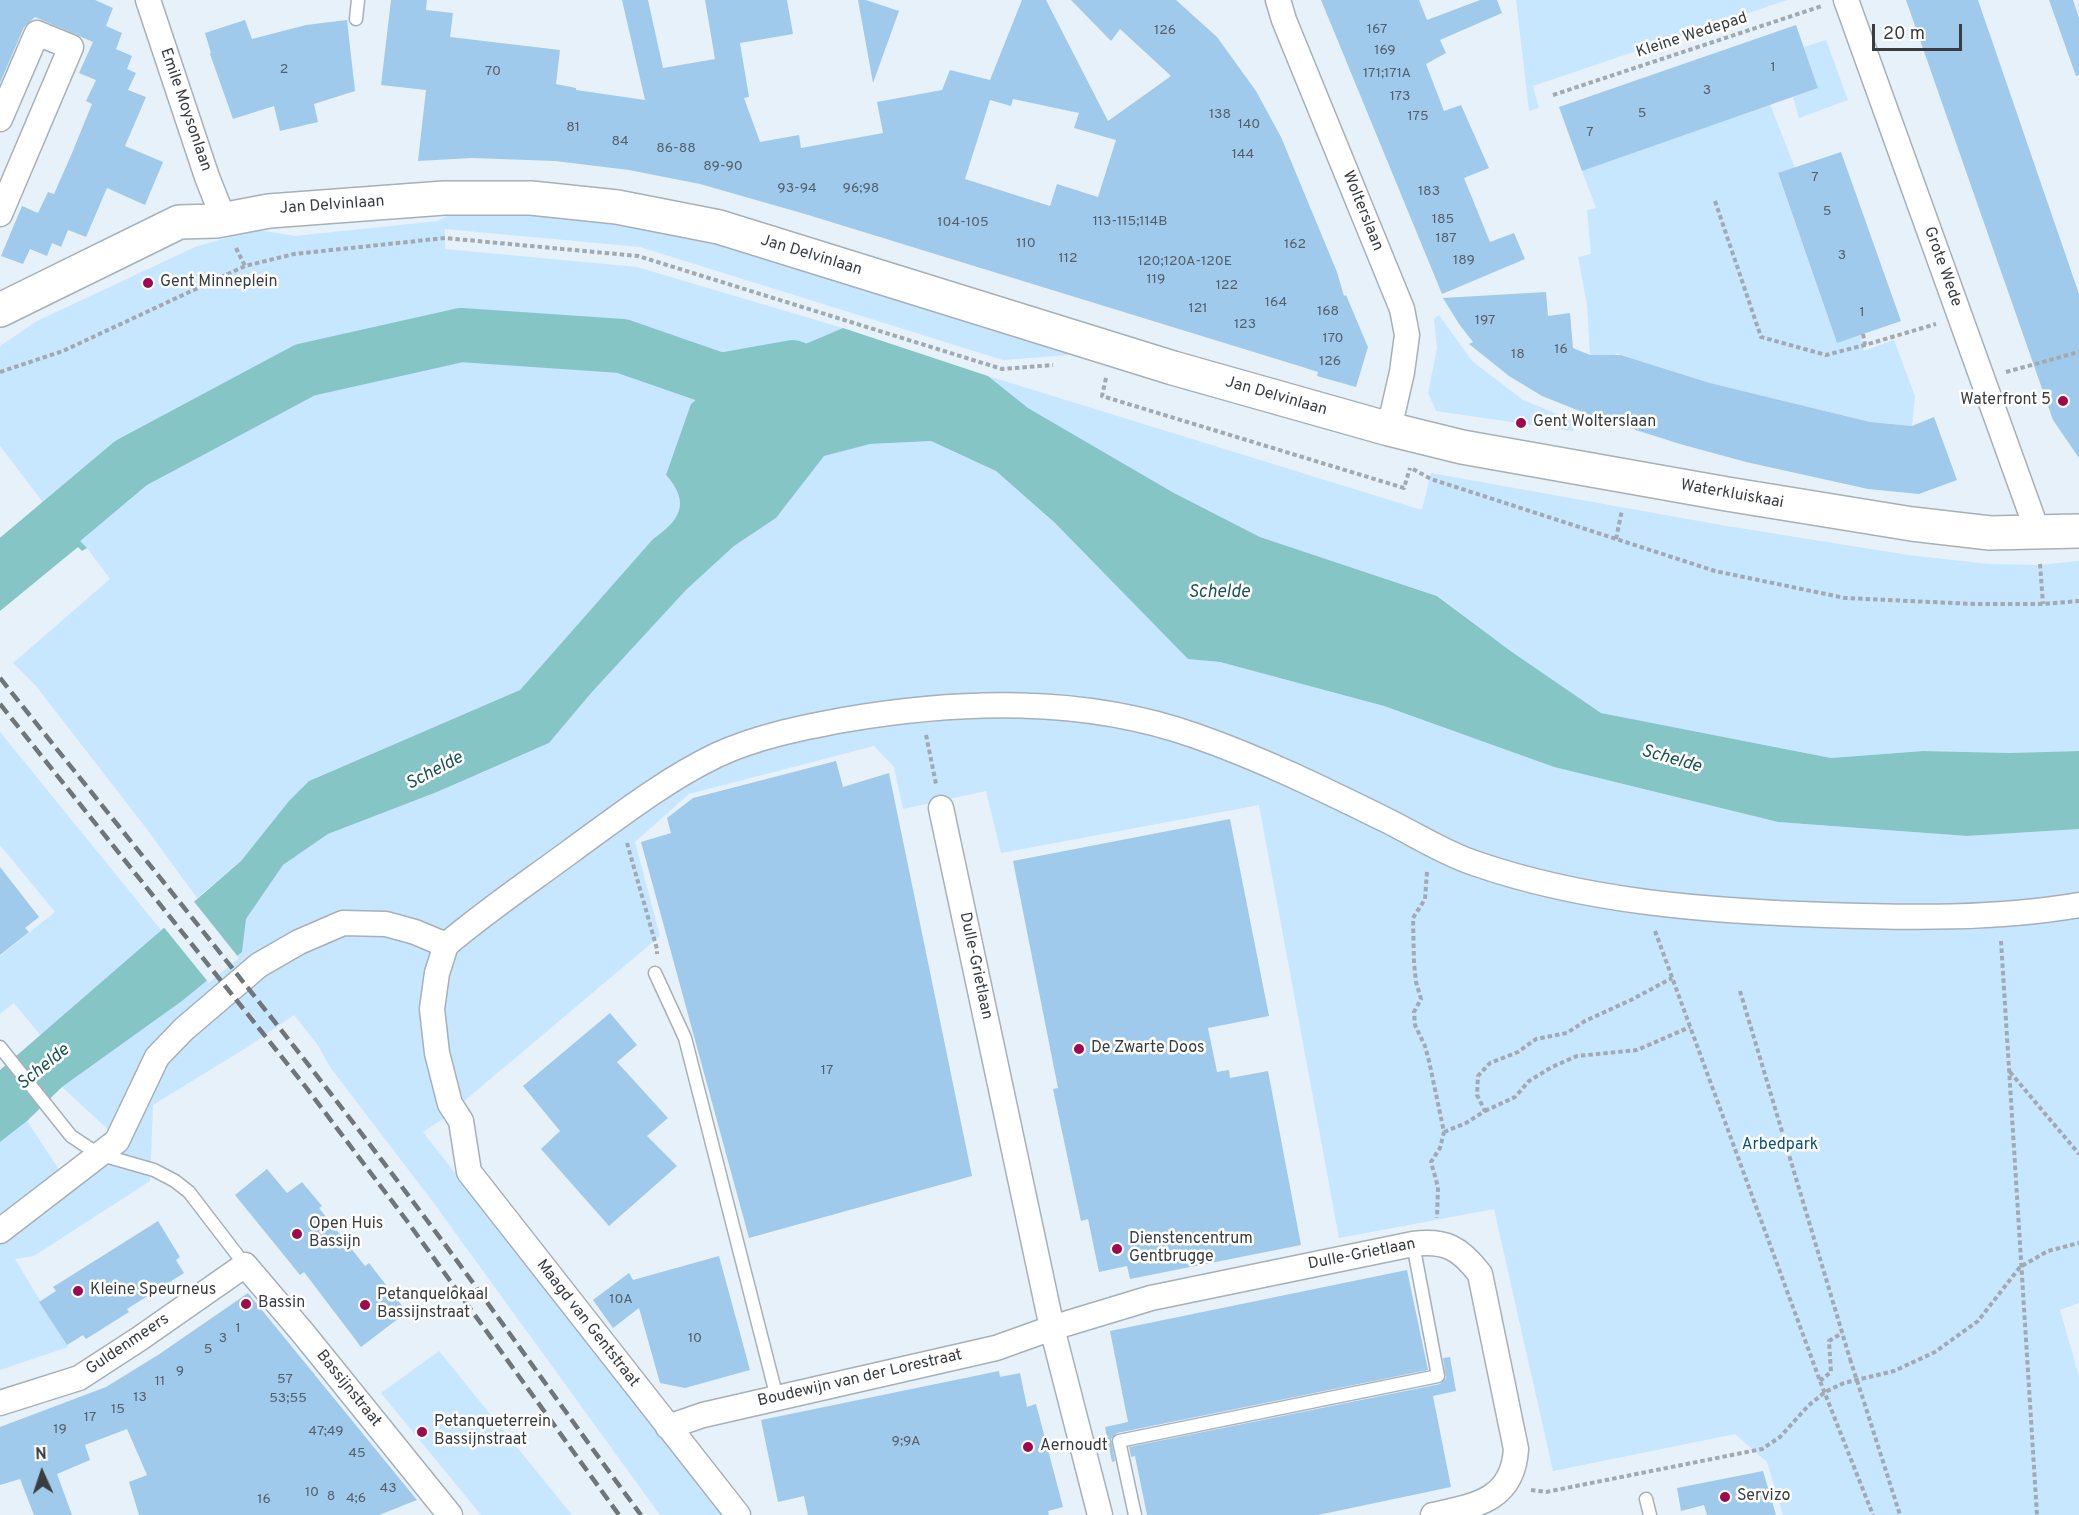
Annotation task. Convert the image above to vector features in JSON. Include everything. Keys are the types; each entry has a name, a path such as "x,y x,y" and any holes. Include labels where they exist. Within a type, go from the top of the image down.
{"street":[{"name":"Emile Moysonlaan","path":"148,0 220,221"},
{"name":"Wolterslaan","path":"1278,0 1284,20 1402,309 1407,335 1389,429"},
{"name":"Grote Wede","path":"1837,2 1960,317 2038,533"},
{"path":"0,214 71,47 37,33 1,114"},
{"name":"Jan Delvinlaan","path":"0,310 179,222 220,221 269,211 444,198 531,198 617,207 719,227 1173,368 1389,429"},
{"name":"Jan Delvinlaan","path":"0,334 43,311 189,242 220,221"},
{"name":"Waterkluiskaai","path":"1389,429 1462,447 1912,524 1990,533 2079,531"},
{"path":"0,1231 117,1141 157,1058 184,1029 259,965 299,942 343,923 386,924 415,932 446,945 480,916 620,815 690,771 716,756 745,744 825,723 962,706 1024,704 1132,719 1195,735 1294,776 1470,862 1545,884 1645,902 1764,913 1874,916 2000,915 2079,905"},
{"name":"Dulle-Grietlaan","path":"941,808 1052,1328 1100,1515"},
{"name":"Maagd van Gentstraat","path":"446,945 437,973 432,1009 437,1053 450,1104 461,1121 469,1172 738,1515"},
{"name":"Dulle-Grietlaan","path":"1052,1328 1154,1297 1413,1244 1439,1243 1462,1253 1480,1274 1515,1438 1515,1458 1504,1486"},
{"name":"Guldenmeers","path":"0,1403 79,1377 139,1339 245,1264"},
{"name":"Bassijnstraat","path":"245,1264 447,1514"},
{"name":"Boudewijn van der Lorestraat","path":"668,1426 703,1415 996,1348 1052,1328"},
{"path":"1433,1515 1475,1506 1487,1501 1504,1486"}],"lane":[{"path":"356,19 358,0"},
{"path":"655,973 685,1038 777,1398"},
{"path":"0,1047 71,1136 98,1154 154,1170 175,1181 189,1192 245,1264"},
{"path":"1135,1515 1119,1441 1438,1376 1413,1244"},
{"path":"1646,1499 1650,1515"}],"path":[{"name":"Kleine Wedepad","path":"1553,95 1837,2"},
{"path":"1715,201 1761,336 1826,355 1960,317"},
{"path":"0,372 63,351 245,266 294,254 445,238 638,256 1002,369 1058,365"},
{"path":"1863,334 1865,345"},
{"path":"1982,378 2079,352"},
{"path":"1107,371 1102,396 1404,488 1410,468"},
{"path":"1401,464 1431,479 1715,571 1845,598 1974,604 2043,604 2079,601"},
{"path":"1616,539 1622,510"},
{"path":"2038,533 2043,604"},
{"path":"921,710 941,808"},
{"path":"620,815 657,949 655,973"},
{"path":"1429,842 1425,899 1413,918 1414,963 1421,999 1414,1012 1415,1026 1430,1061 1444,1132 1440,1148 1431,1162 1438,1186 1436,1212 1439,1243"},
{"path":"1645,902 1820,1381 1873,1515"},
{"path":"2000,915 2037,1515"},
{"path":"1485,1111 1477,1095 1478,1076 1490,1063 1518,1052 1536,1039 1567,1033 1585,1021 1672,978"},
{"path":"1740,992 1842,1333 1900,1515"},
{"path":"1444,1132 1515,1097 1529,1082 1552,1067 1577,1056 1637,1050 1690,1027"},
{"path":"2009,1071 2079,1154"},
{"path":"1504,1486 1546,1492 1762,1449 1780,1437 1808,1406 1825,1392 1844,1383 1894,1371 1935,1352 1978,1321 2020,1267 2048,1251 2079,1243"},
{"path":"1820,1381 1831,1372 1829,1341 1842,1333"}],"green space":[{"path":"1516,0 1787,0 1533,86 1539,108 1529,111"},
{"path":"1826,40 1848,100 1799,118 1793,97 1818,88 1804,47"},
{"path":"1770,104 1795,168 1778,174 1837,343 1860,335 1864,351 1894,340 1915,396 1912,426 1870,422 1710,383 1616,353 1612,366 1590,355 1587,304 1578,257 1591,254 1587,210 1596,208 1582,171"},
{"path":"452,213 530,213 615,222 715,242 1081,354 1003,360 640,247 445,229 445,249 637,267 843,328 720,380 666,475 678,494 680,503 676,518 653,539 520,690 309,781 241,861 197,898 36,686 13,663 110,579 87,548 42,501 0,446 0,346 37,321 195,247 258,230 295,236 438,221"},
{"path":"1439,315 1472,361 1523,400 1577,422 1573,431 1436,411 1428,393 1437,348 1434,319"},
{"path":"988,376 1422,510 1431,473 1721,525 1908,555 1988,564 2039,565 2079,561 2079,751 2009,753 1923,751 1831,758 1601,713 1512,652 1438,596 1260,537 1174,493 1028,408"},
{"name":"Arbedpark","path":"931,441 996,471 1055,523 1189,659 1220,662 1384,706 1554,767 1778,822 1967,836 2079,829 2079,1303 2060,1310 2079,1376 2079,1515 1783,1515 1767,1462 1735,1434 1553,1471 1494,1209 1339,1238 1259,805 1001,853 986,791 903,809 894,767 874,746 689,794 635,842 660,936 444,1118 423,1132 721,1515 660,1515 294,1015 249,1046 153,1105 150,1181 34,1256 15,1259 68,1347 0,1370 0,1142 27,1121 62,1174 113,1134 62,1087 182,1001 242,952 246,919 283,865 328,834 437,792 549,743 592,692 686,590 734,546 776,518 824,455 870,444"},
{"path":"0,732 161,930 41,1036 14,1003 0,1014 0,956 55,912 0,845"},
{"path":"439,1351 572,1515 481,1515 381,1393"}],"water":[{"name":"Schelde","path":"843,328 988,376 1028,408 1174,493 1260,537 1437,596 1512,652 1601,713 1831,758 1923,751 2009,753 2079,751 2079,829 1967,836 1778,822 1554,767 1384,706 1220,662 1188,659 1055,523 996,471 931,441 870,444 824,456 776,518 734,546 686,590 592,692 549,743 437,792 328,834 283,865 246,919 242,952 182,1001 62,1087 27,1121 0,1142 0,1070 241,861 289,801 309,781 520,690 653,539 676,518 680,503 678,494 666,475 691,404 720,380"},
{"path":"42,502 87,548 82,551 78,547 0,611 0,538"}],"pier":[{"path":"192,899 239,958 209,983 162,925"}],"building":[{"path":"0,0 95,0 113,8 106,26 122,33 116,49 132,56 127,69 136,73 128,90 146,97 125,146 163,162 145,205 107,188 86,237 68,230 61,247 52,243 47,256 30,249 23,264 1,256 22,206 38,213 48,192 54,194 72,153 92,104 86,101 96,80 79,73 93,42 35,17 24,27 0,83"},
{"path":"391,0 427,0 426,10 453,13 450,37 560,50 556,84 576,88 576,90 645,100 622,0 648,0 663,68 715,59 705,0 787,0 793,34 740,43 749,97 744,98 760,142 799,135 801,148 883,133 877,102 942,90 950,70 990,80 1022,0 1046,0 1108,121 1171,76 1120,29 1111,41 1071,0 1176,0 1217,37 1256,91 1281,137 1337,272 1344,296 1346,295 1368,347 1356,387 1317,376 1318,372 1296,365 805,214 700,184 629,170 555,161 472,158 418,161 426,90 381,85","holes":["1013,99 1079,113 1074,128 1116,140 1098,197 1057,184 1050,206 965,179 990,100 1011,106"]},
{"path":"858,0 866,0 899,11 873,83"},
{"path":"1321,0 1419,0 1427,20 1480,0 1497,0 1502,13 1440,40 1446,53 1426,64 1444,111 1461,105 1489,168 1464,178 1490,242 1514,233 1525,259 1442,294"},
{"path":"1906,0 1978,0 2079,294 2079,458 2053,420"},
{"path":"2049,0 2073,0 2079,18 2079,75 2076,76"},
{"path":"245,20 252,39 306,25 347,20 355,91 314,104 318,122 280,131 274,106 233,119 205,33"},
{"path":"1796,25 1818,88 1582,171 1559,107"},
{"path":"1841,152 1901,321 1837,343 1778,173"},
{"path":"1546,292 1548,316 1570,313 1573,348 1590,355 1621,355 1710,383 1870,422 1912,426 1934,417 1957,480 1919,494 1868,489 1746,462 1592,416 1542,396 1509,376 1469,344 1473,342 1443,298"},
{"path":"836,761 843,787 889,773 972,1176 749,1238 641,842 671,833 667,818 693,798"},
{"name":"De Zwarte Doos","path":"1230,819 1269,1016 1208,1028 1217,1072 1229,1070 1230,1078 1268,1071 1301,1245 1130,1279 1127,1266 1099,1272 1088,1219 1081,1221 1053,1089 1058,1088 1013,861"},
{"path":"0,867 39,917 25,928 29,932 0,955"},
{"path":"610,1013 637,1045 617,1062 668,1118 647,1136 677,1166 609,1226 541,1149 560,1131 523,1086"},
{"path":"267,1169 287,1193 302,1182 322,1206 319,1208 365,1266 369,1263 407,1312 361,1347 304,1272 300,1275 235,1195"},
{"path":"158,1221 180,1257 176,1260 184,1273 127,1309 129,1312 86,1339 83,1335 67,1345 39,1302 56,1291 53,1287"},
{"path":"719,1256 750,1370 685,1388 660,1383 639,1308 613,1328 593,1300 629,1273 633,1280"},
{"path":"1407,1270 1428,1370 1117,1433 1111,1439 1115,1461 1112,1462 1105,1427 1128,1422 1110,1331"},
{"path":"248,1293 417,1500 379,1515 139,1515 129,1482 147,1475 127,1429 85,1445 90,1460 57,1474 72,1515 34,1515 20,1479 0,1485 0,1427 106,1387 158,1355"},
{"path":"1450,1357 1456,1391 1433,1396 1451,1487 1318,1515 1147,1515 1135,1456 1131,1457 1129,1447 1440,1384 1446,1378 1443,1358"},
{"path":"999,1371 1000,1377 1020,1373 1027,1407 1036,1404 1063,1507 1048,1511 1049,1515 808,1515 804,1496 778,1502 761,1420"},
{"name":"Servizo","path":"1763,1471 1776,1515 1707,1515 1704,1505 1681,1511 1677,1488"}],"waterway":[{"name":"Schelde","path":"0,573 131,463 305,370 461,335 622,346 720,380 793,367"}],"railway":[{"path":"0,678 369,1143 641,1515"},
{"path":"0,704 305,1086 407,1221 619,1515"}],"place":[{"name":"Gent Minneplein","path":"148,283"},
{"name":"Waterfront 5","path":"2063,401"},
{"name":"Gent Wolterslaan","path":"1521,423"},
{"name":"De Zwarte Doos","path":"1079,1049"},
{"name":"Open Huis Bassijn","path":"297,1234"},
{"name":"Dienstencentrum Gentbrugge","path":"1117,1249"},
{"name":"Kleine Speurneus","path":"78,1291"},
{"name":"Bassin","path":"246,1304"},
{"name":"Petanquelokaal Bassijnstraat","path":"365,1305"},
{"name":"Petanqueterrein Bassijnstraat","path":"422,1432"},
{"name":"Aernoudt","path":"1028,1447"},
{"name":"Servizo","path":"1725,1497"}]}
